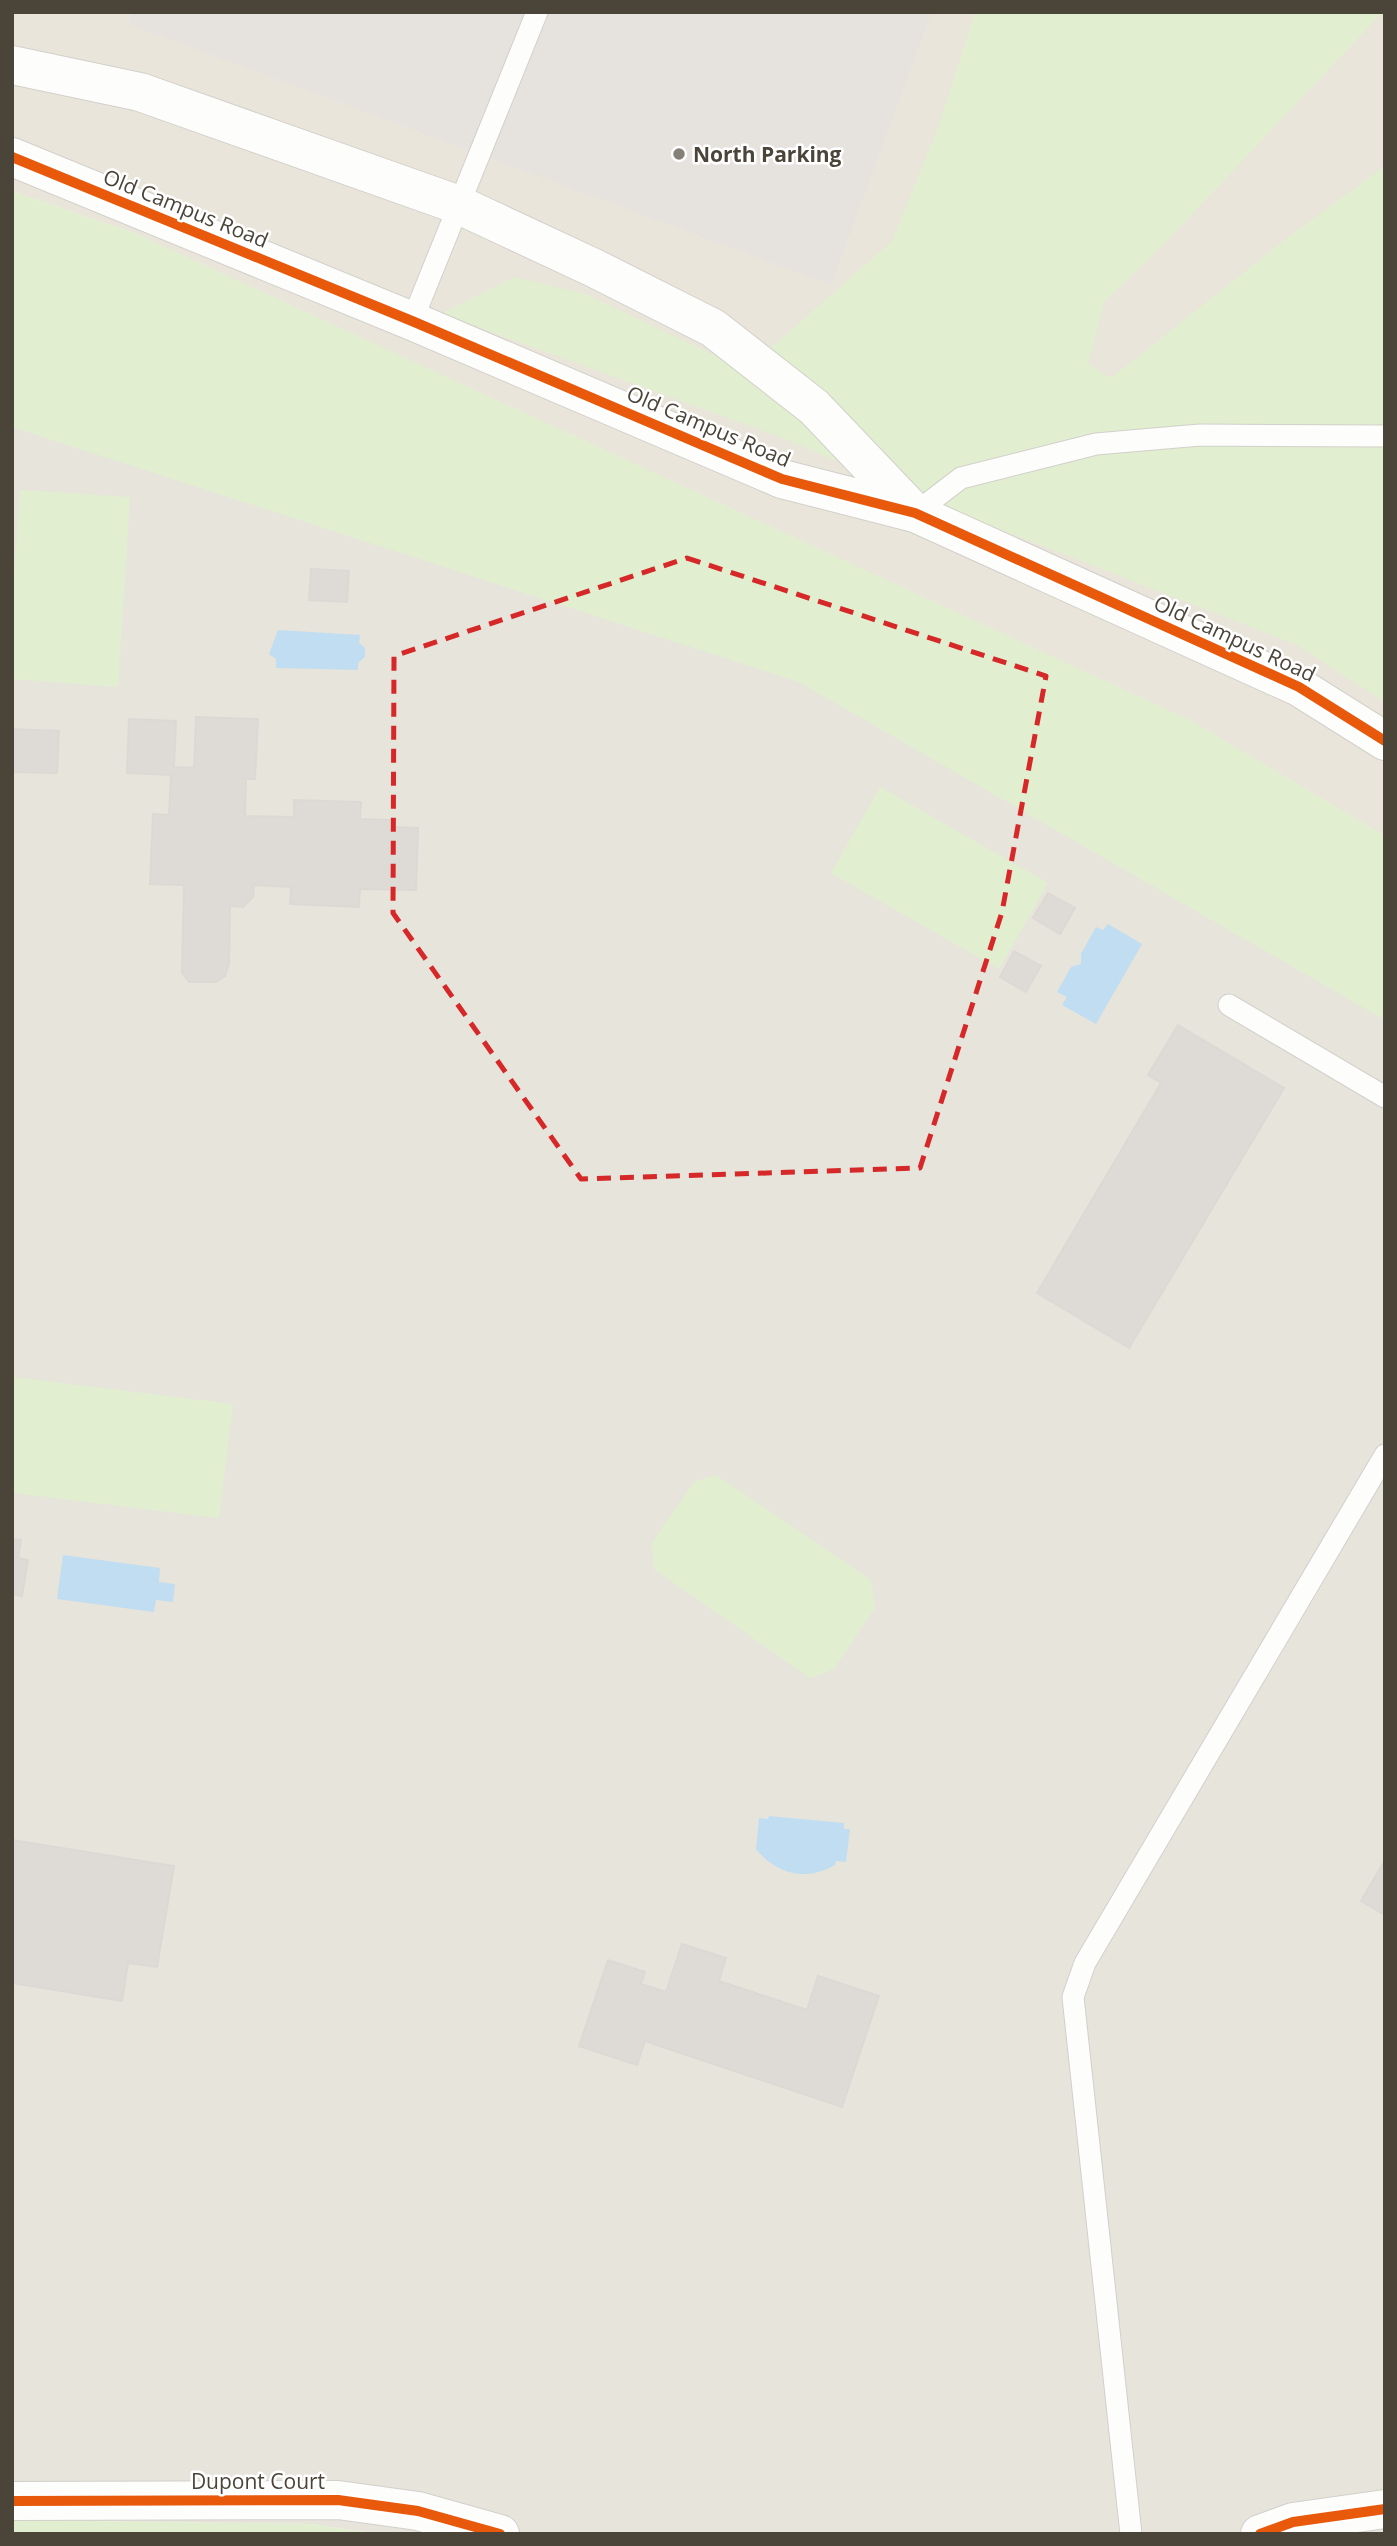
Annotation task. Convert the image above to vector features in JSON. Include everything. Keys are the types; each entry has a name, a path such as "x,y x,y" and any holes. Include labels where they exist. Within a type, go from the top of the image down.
{"street":[{"name":"Old Campus Road","path":"12,65 140,92 459,205 713,328 814,407 915,513"},
{"name":"Old Campus Road","path":"12,157 412,321 782,480 915,513 1299,687 1385,741"},
{"name":"Dupont Court","path":"12,2501 338,2500 428,2512 499,2534"},
{"path":"1260,2534 1293,2522 1385,2509"}],"lane":[{"path":"412,321 537,12"},
{"path":"915,513 961,478 1096,444 1200,435 1385,436"},
{"path":"1229,1005 1385,1097"},
{"path":"1131,2534 1073,1997 1085,1963 1385,1455"}],"highlighted area":[{"path":"687,558 1046,676 1002,912 920,1168 581,1179 393,913 394,656"}],"shaded area":[{"path":"12,12 1385,12 1385,836 1190,720 137,234 12,191"},
{"name":"North Parking","path":"132,12 932,12 831,285 128,24"},
{"path":"137,234 1190,720 1385,836 1385,2534 380,2534 311,2524 12,2520 12,425"}],"green space":[{"path":"975,12 1383,12 1161,247 1104,302 1088,364 1111,378 1283,241 1385,166 1385,702 1297,645 979,521 775,435 441,314 515,277 585,294 746,370 892,241 937,131"},
{"path":"12,191 137,234 1190,720 1385,836 1385,1020 799,682 12,427"},
{"path":"20,490 130,497 118,687 12,679 12,602"},
{"path":"880,787 1048,883 999,969 831,873"},
{"path":"12,1377 233,1404 219,1518 12,1493"},
{"path":"716,1475 871,1580 875,1608 834,1669 810,1678 654,1569 652,1543 694,1482"},
{"path":"12,2520 311,2524 380,2534 12,2534"}],"water":[{"path":"278,630 360,635 359,643 365,648 365,657 358,663 358,670 276,668 276,659 269,654"},
{"path":"1108,924 1142,944 1096,1024 1062,1005 1067,997 1057,992 1071,967 1081,964 1081,954 1096,927 1103,930"},
{"path":"63,1555 160,1568 159,1582 175,1584 173,1602 156,1600 154,1612 57,1599"},
{"path":"769,1816 844,1823 844,1829 850,1829 846,1862 836,1861 835,1865 813,1873 782,1870 756,1849 759,1818 768,1819"}],"building":[{"path":"311,569 349,571 347,602 309,600"},
{"path":"196,717 258,719 255,779 246,779 245,816 294,817 294,800 361,802 360,819 392,820 392,827 418,828 416,890 360,889 359,907 290,904 291,887 254,885 253,897 243,907 230,906 229,963 225,976 216,982 189,982 182,973 184,885 150,884 153,814 169,815 171,775 127,773 129,719 176,721 174,767 194,768"},
{"path":"12,729 59,731 57,773 12,772"},
{"path":"1048,893 1075,908 1060,934 1033,918"},
{"path":"1014,951 1041,966 1026,992 1000,977"},
{"path":"1178,1025 1284,1088 1129,1348 1037,1293 1161,1083 1148,1075"},
{"path":"12,1539 21,1540 18,1558 28,1560 22,1596 12,1594"},
{"path":"12,1840 174,1866 157,1967 128,1963 122,2001 12,1983"},
{"path":"1385,1860 1385,1915 1361,1901"},
{"path":"682,1944 726,1958 719,1981 807,2010 818,1976 879,1996 842,2107 645,2041 637,2065 579,2046 608,1960 645,1972 641,1984 666,1992"}],"cycle path":[{"path":"12,157 412,321 782,479 915,513 1299,687 1385,741"},
{"path":"12,2501 338,2500 418,2511 500,2534"},
{"path":"1260,2534 1293,2522 1385,2509"}],"place":[{"name":"North Parking","path":"679,154"}]}
